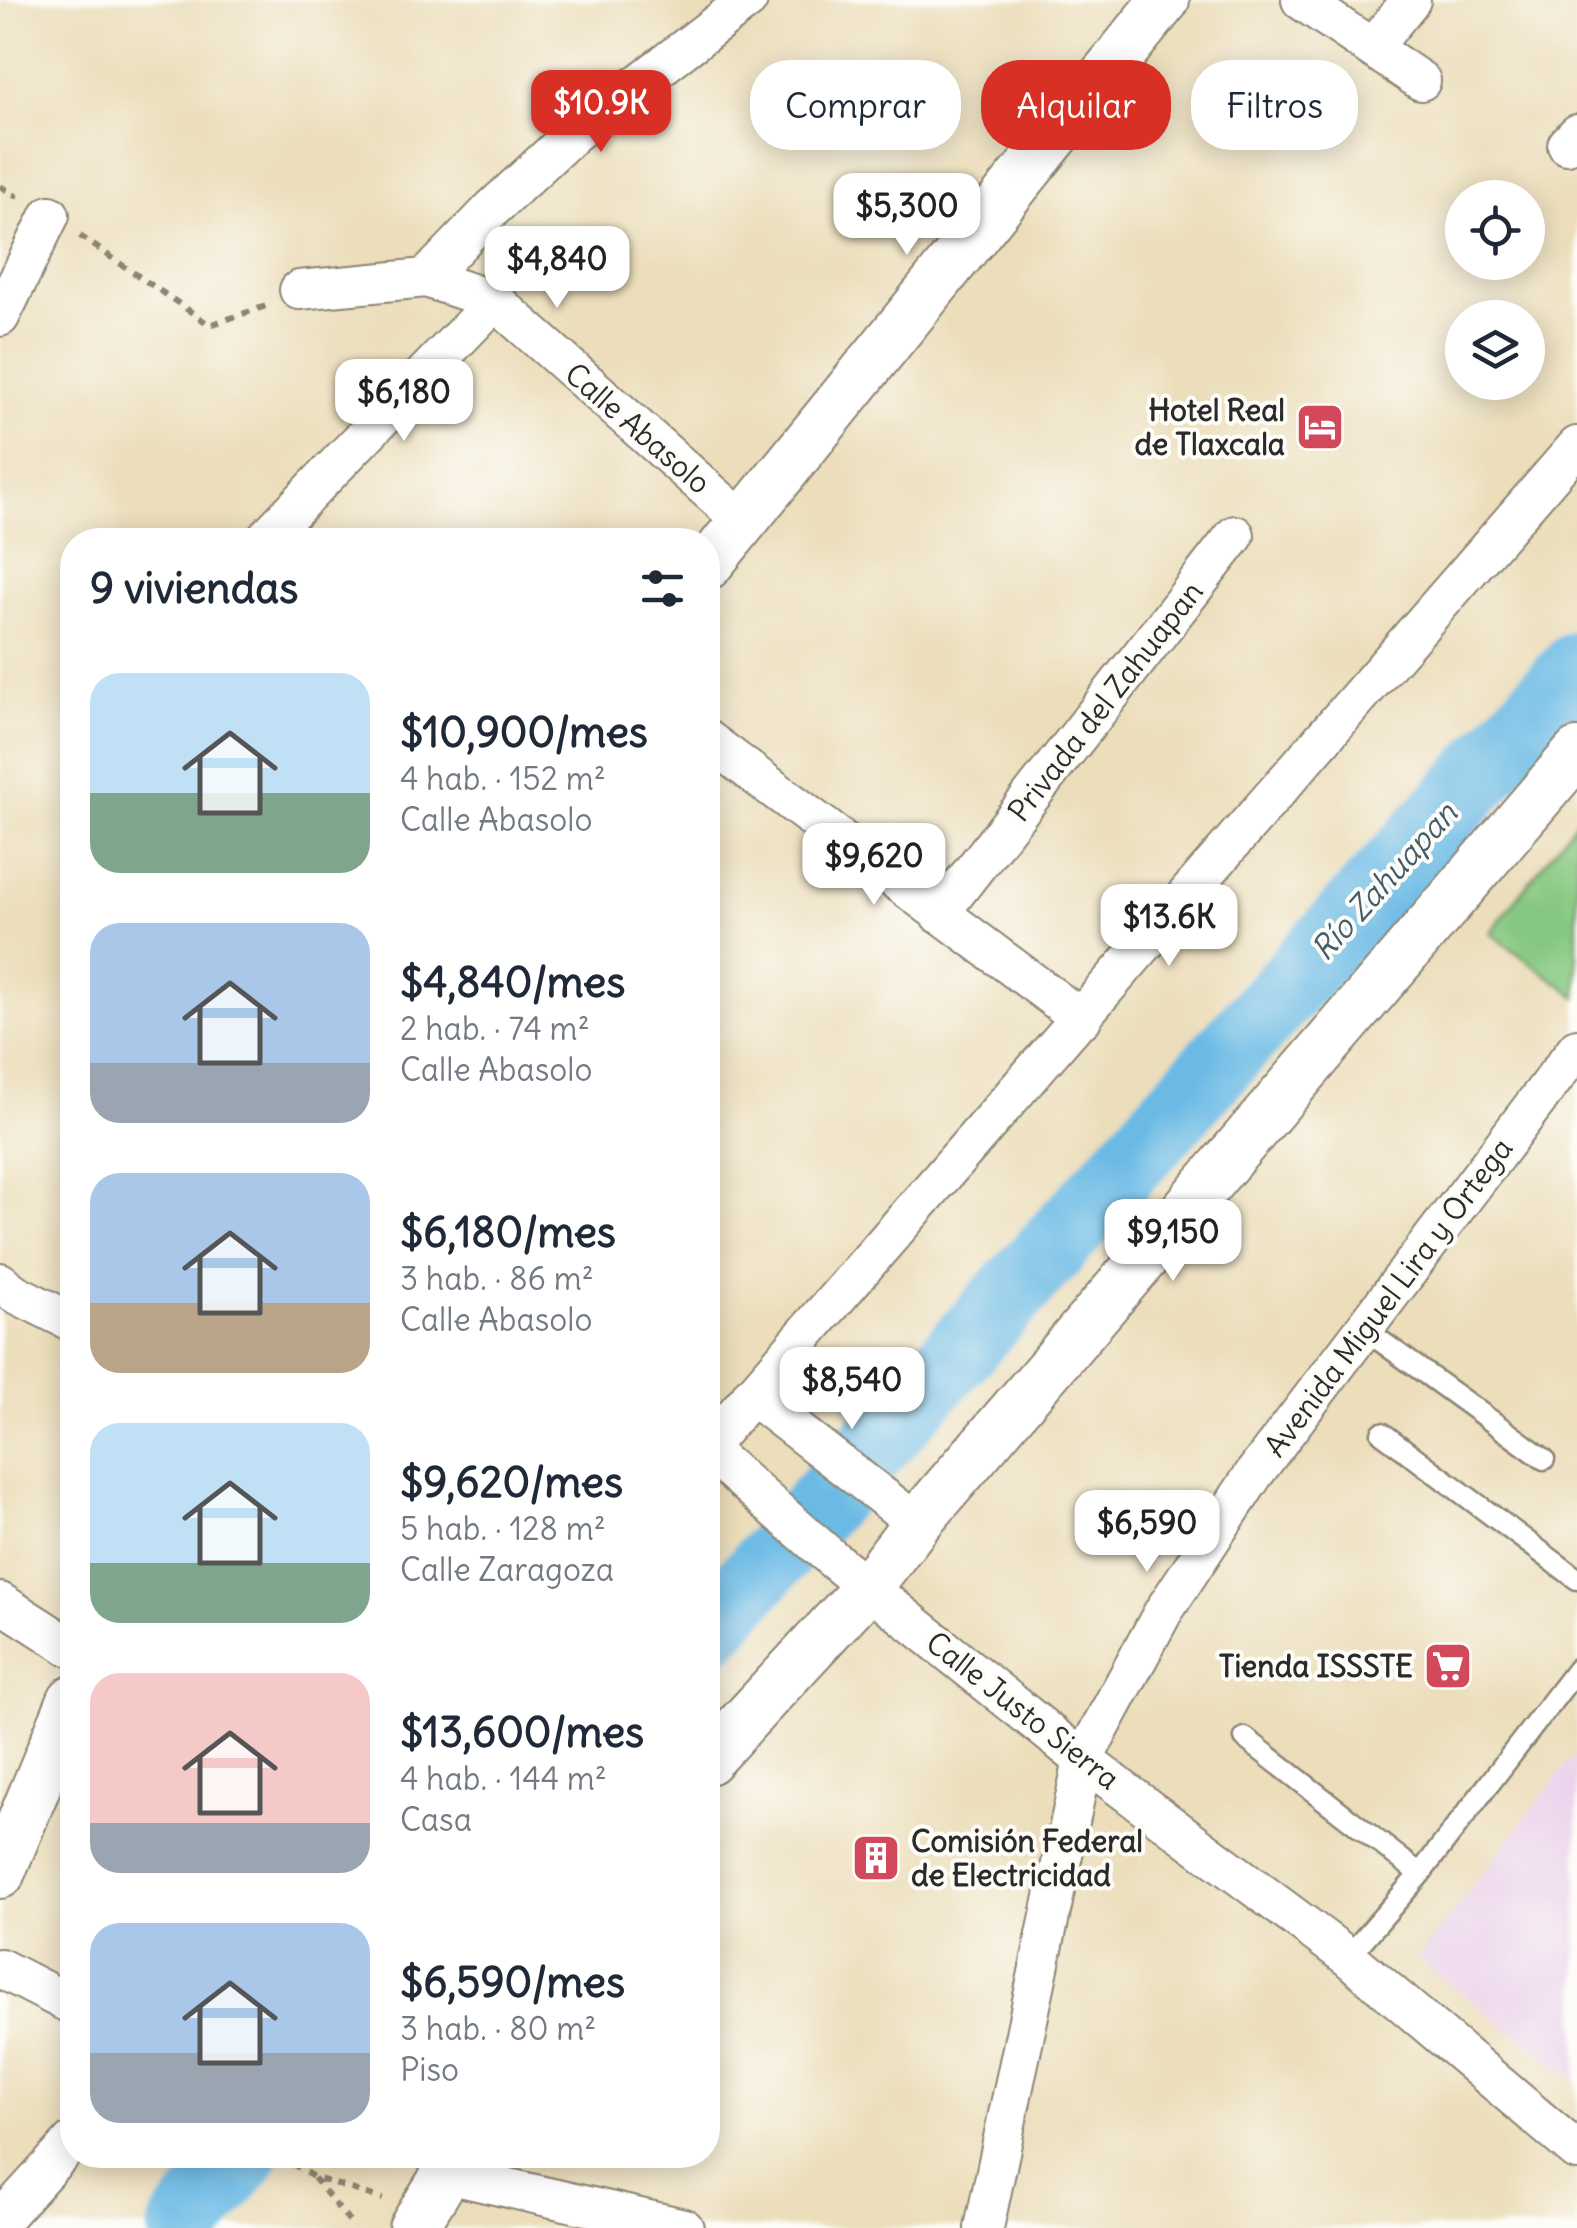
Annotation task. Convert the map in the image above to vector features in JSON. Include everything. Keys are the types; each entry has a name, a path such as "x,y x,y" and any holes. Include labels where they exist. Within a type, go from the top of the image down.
{"street":[{"path":"426,278 493,208 574,133 748,0"},
{"path":"720,551 1165,0"},
{"path":"1302,0 1421,81"},
{"path":"1372,48 1411,0"},
{"path":"0,316 50,215"},
{"name":"Calle Abasolo","path":"298,290 426,278 495,301 744,522"},
{"path":"276,528 495,301"},
{"path":"720,1449 751,1395 1577,446"},
{"name":"Privada del Zahuapan","path":"939,914 1235,534"},
{"path":"720,749 1082,1018"},
{"path":"720,1744 852,1574 917,1523 1577,753"},
{"name":"Avenida Miguel Lira y Ortega","path":"984,2228 1083,1760 1163,1612 1254,1474 1577,1048"},
{"path":"0,1282 60,1315"},
{"path":"751,1395 917,1523"},
{"name":"Calle Justo Sierra","path":"720,1459 852,1574 1083,1760 1348,1957 1577,2152"},
{"path":"0,1602 60,1640"},
{"path":"0,1874 60,1729"},
{"path":"0,1968 60,1999"},
{"path":"0,2221 60,2155"},
{"path":"435,2192 684,2228"}],"lane":[{"path":"1364,1329 1544,1459"},
{"path":"1382,1433 1577,1580"},
{"path":"1348,1957 1420,1874 1577,1669"},
{"path":"1245,1738 1420,1874"}],"path":[{"path":"50,215 210,325 250,314 298,290"},
{"path":"299,2168 314,2177 354,2228"},
{"path":"314,2177 435,2192"}],"shaded area":[{"path":"1577,1751 1577,2081 1417,1959"}],"green space":[{"path":"1577,820 1577,997 1490,933"}],"waterway":[{"name":"Río Zahuapan","path":"720,1616 1577,667"},
{"name":"Río Zahuapan","path":"184,2228 232,2168"}],"place":[{"name":"Hotel Real de Tlaxcala","path":"1320,427"},
{"name":"Tienda ISSSTE","path":"1448,1666"},
{"name":"Comisión Federal de Electricidad","path":"876,1858"}]}
